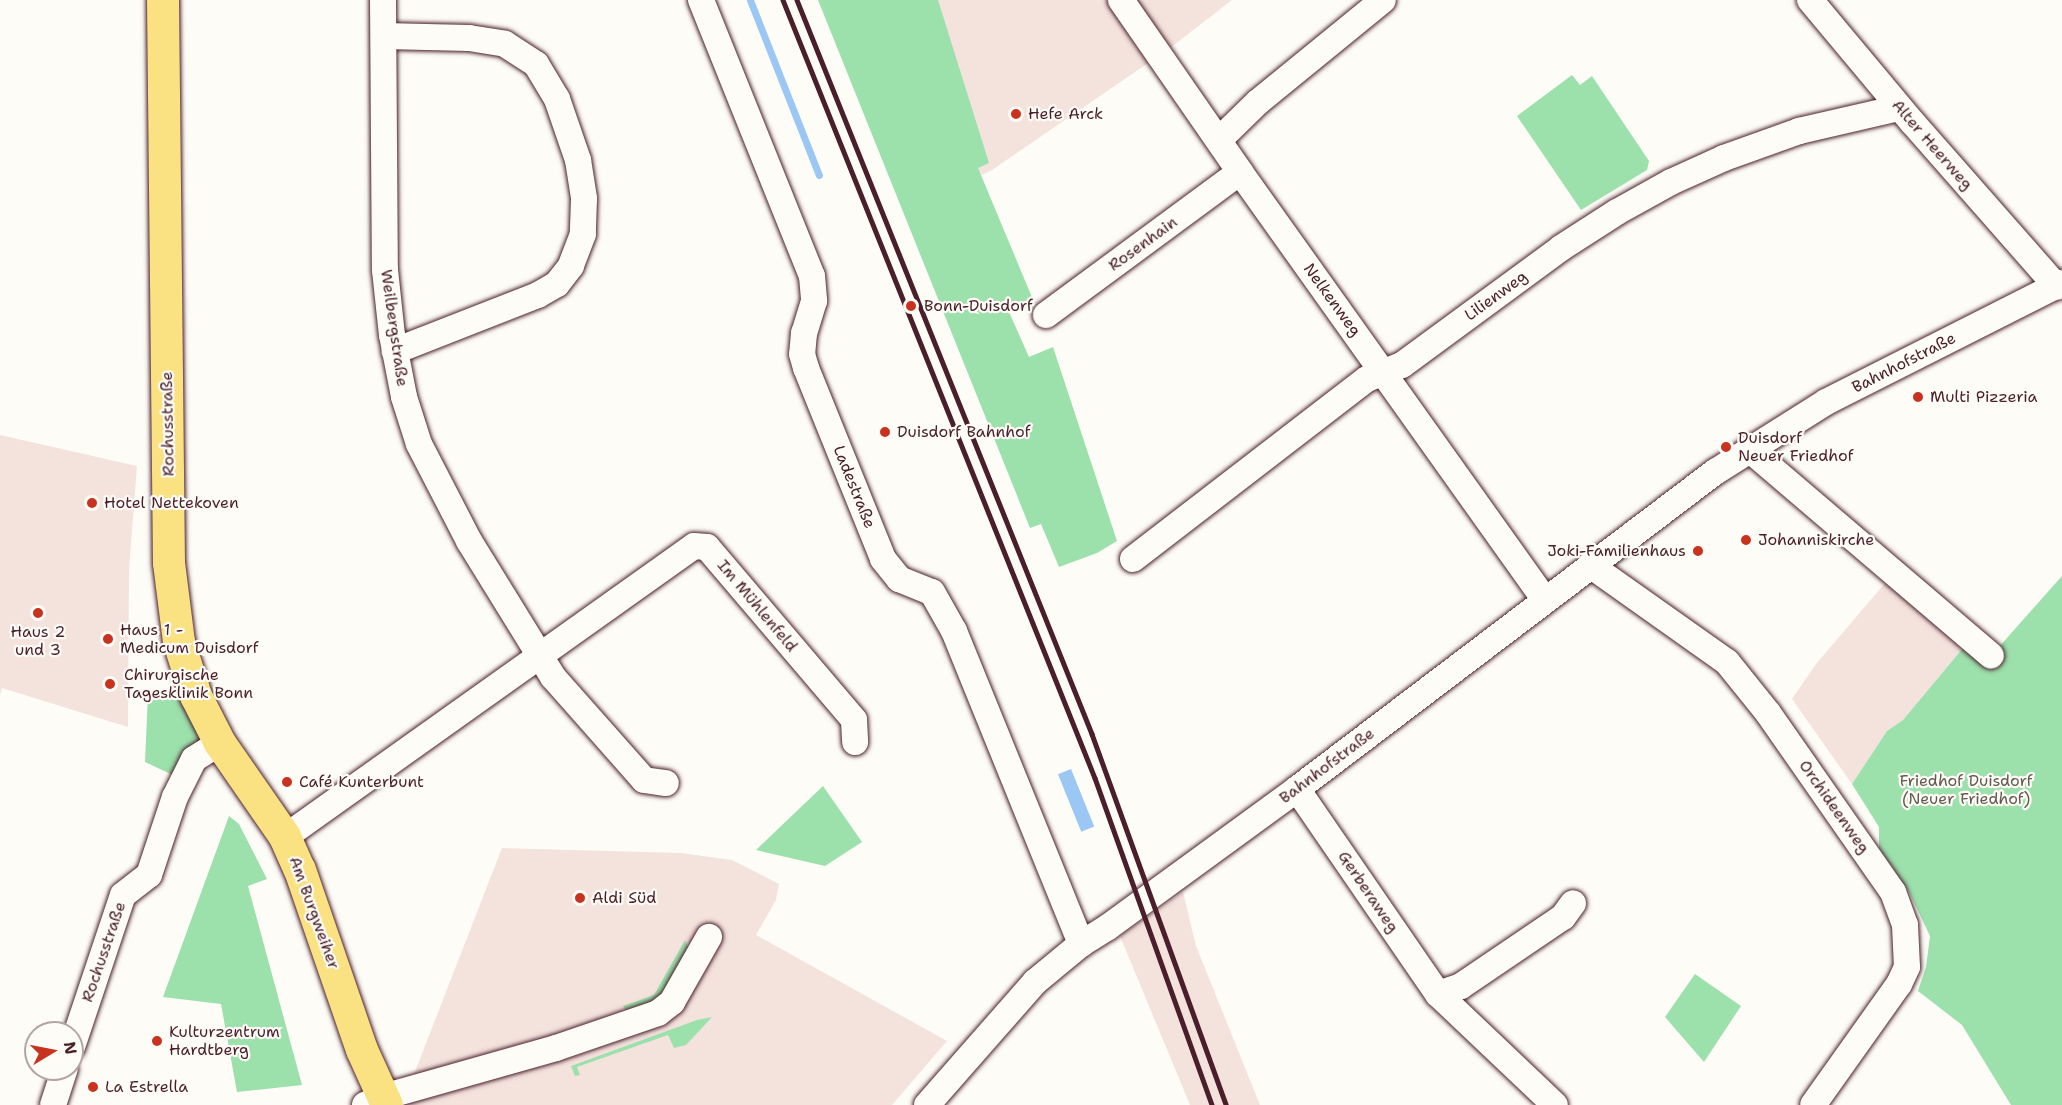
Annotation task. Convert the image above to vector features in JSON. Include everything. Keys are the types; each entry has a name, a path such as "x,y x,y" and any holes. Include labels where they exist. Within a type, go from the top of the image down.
{"main road":[{"name":"Rochusstraße","path":"163,0 169,563 179,642 196,696 220,743"},
{"name":"Am Burgweiher","path":"220,743 285,837 326,940 378,1102"}],"street":[{"name":"Weilbergstraße","path":"383,0 385,270 395,351 404,397 419,444 470,541 540,656"},
{"name":"Ladestraße","path":"701,0 812,276 814,301 804,333 802,354 810,379 883,559 899,579 932,592 954,631 1081,944"},
{"name":"Nelkenweg","path":"1121,0 1240,172 1545,600"},
{"path":"1219,140 1258,102 1383,0"},
{"name":"Alter Heerweg","path":"1810,0 1899,108 2059,285"},
{"path":"384,36 469,38 505,44 536,64 557,99 578,160 584,199 583,234 571,266 557,284 538,295 395,351"},
{"name":"Lilienweg","path":"1133,559 1367,379 1402,365 1561,248 1617,212 1671,182 1724,158 1799,131 1899,108"},
{"name":"Rosenhain","path":"1046,315 1240,172"},
{"name":"Bahnhofstraße","path":"927,1105 1035,982 1081,944 1108,927 1297,789 1590,565 1749,449 1827,402 2059,285"},
{"path":"1749,449 1991,656"},
{"name":"Im Mühlenfeld","path":"285,837 694,546 707,547 854,720 855,742"},
{"name":"Orchideenweg","path":"1590,565 1727,662 1768,713 1893,892 1905,925 1907,967 1899,984 1813,1105"},
{"path":"540,656 553,677 644,780 666,783"},
{"name":"Rochusstraße","path":"81,1021 123,895 149,875 175,797 194,759 220,743"},
{"name":"Gerberaweg","path":"1297,789 1438,994 1555,1105"},
{"path":"1438,994 1471,980 1563,917 1573,903"},
{"name":"Am Burgweiher","path":"378,1102 556,1048 658,1013 672,1002 709,937"},
{"path":"52,1105 60,1081"}],"shaded area":[{"path":"835,0 1232,0 1170,48 992,170 952,189"},
{"path":"0,435 137,466 129,569 128,727 2,688 0,695"},
{"path":"1886,582 1963,648 1903,720 1887,731 1852,784 1792,699 1816,664"},
{"path":"502,848 681,853 732,860 779,884 776,900 756,935 947,1041 892,1105 402,1105"},
{"path":"1183,892 1196,946 1260,1105 1190,1105 1120,936"}],"green space":[{"path":"818,0 938,0 989,163 978,168 1034,302 1009,312 1029,357 1053,347 1117,541 1097,553 1059,567 1041,524 1030,528"},
{"path":"1572,75 1580,85 1592,76 1649,161 1647,170 1581,210 1517,116"},
{"name":"Friedhof Duisdorf (Neuer Friedhof)","path":"2062,576 2062,1105 2011,1105 1962,1025 1918,991 1926,967 1930,936 1908,890 1879,848 1879,827 1852,784 1887,731 1903,720 1963,648 1991,656"},
{"path":"187,691 208,742 177,777 145,762 148,694"},
{"path":"823,786 862,842 825,866 756,850"},
{"path":"229,816 239,824 267,879 248,886 302,1085 237,1092 221,1004 163,997"},
{"path":"685,940 690,952 667,989 658,999 626,1011 623,1006 654,995"},
{"path":"1695,974 1741,1006 1704,1062 1665,1017"},
{"path":"712,1017 686,1045 674,1048 668,1035 577,1067 580,1075 575,1076 571,1066 697,1020"}],"water":[{"path":"1071,769 1094,826 1081,832 1058,774"}],"waterway":[{"path":"750,0 819,175"}],"railway":[{"path":"783,0 1095,778 1212,1105"},
{"path":"797,0 1092,734 1226,1105"}],"place":[{"name":"Hefe Arck","path":"1016,114"},
{"name":"Bonn-Duisdorf","path":"911,306"},
{"name":"Multi Pizzeria","path":"1918,397"},
{"name":"Duisdorf Bahnhof","path":"885,432"},
{"name":"Duisdorf Neuer Friedhof","path":"1726,447"},
{"name":"Hotel Nettekoven","path":"92,503"},
{"name":"Johanniskirche","path":"1746,540"},
{"name":"Joki-Familienhaus","path":"1698,551"},
{"name":"Haus 2 und 3","path":"38,613"},
{"name":"Haus 1 - Medicum Duisdorf","path":"108,639"},
{"name":"Chirurgische Tagesklinik Bonn","path":"110,684"},
{"name":"Café Kunterbunt","path":"287,782"},
{"name":"Aldi Süd","path":"580,898"},
{"name":"Kulturzentrum Hardtberg","path":"157,1041"},
{"name":"La Estrella","path":"93,1087"}]}
